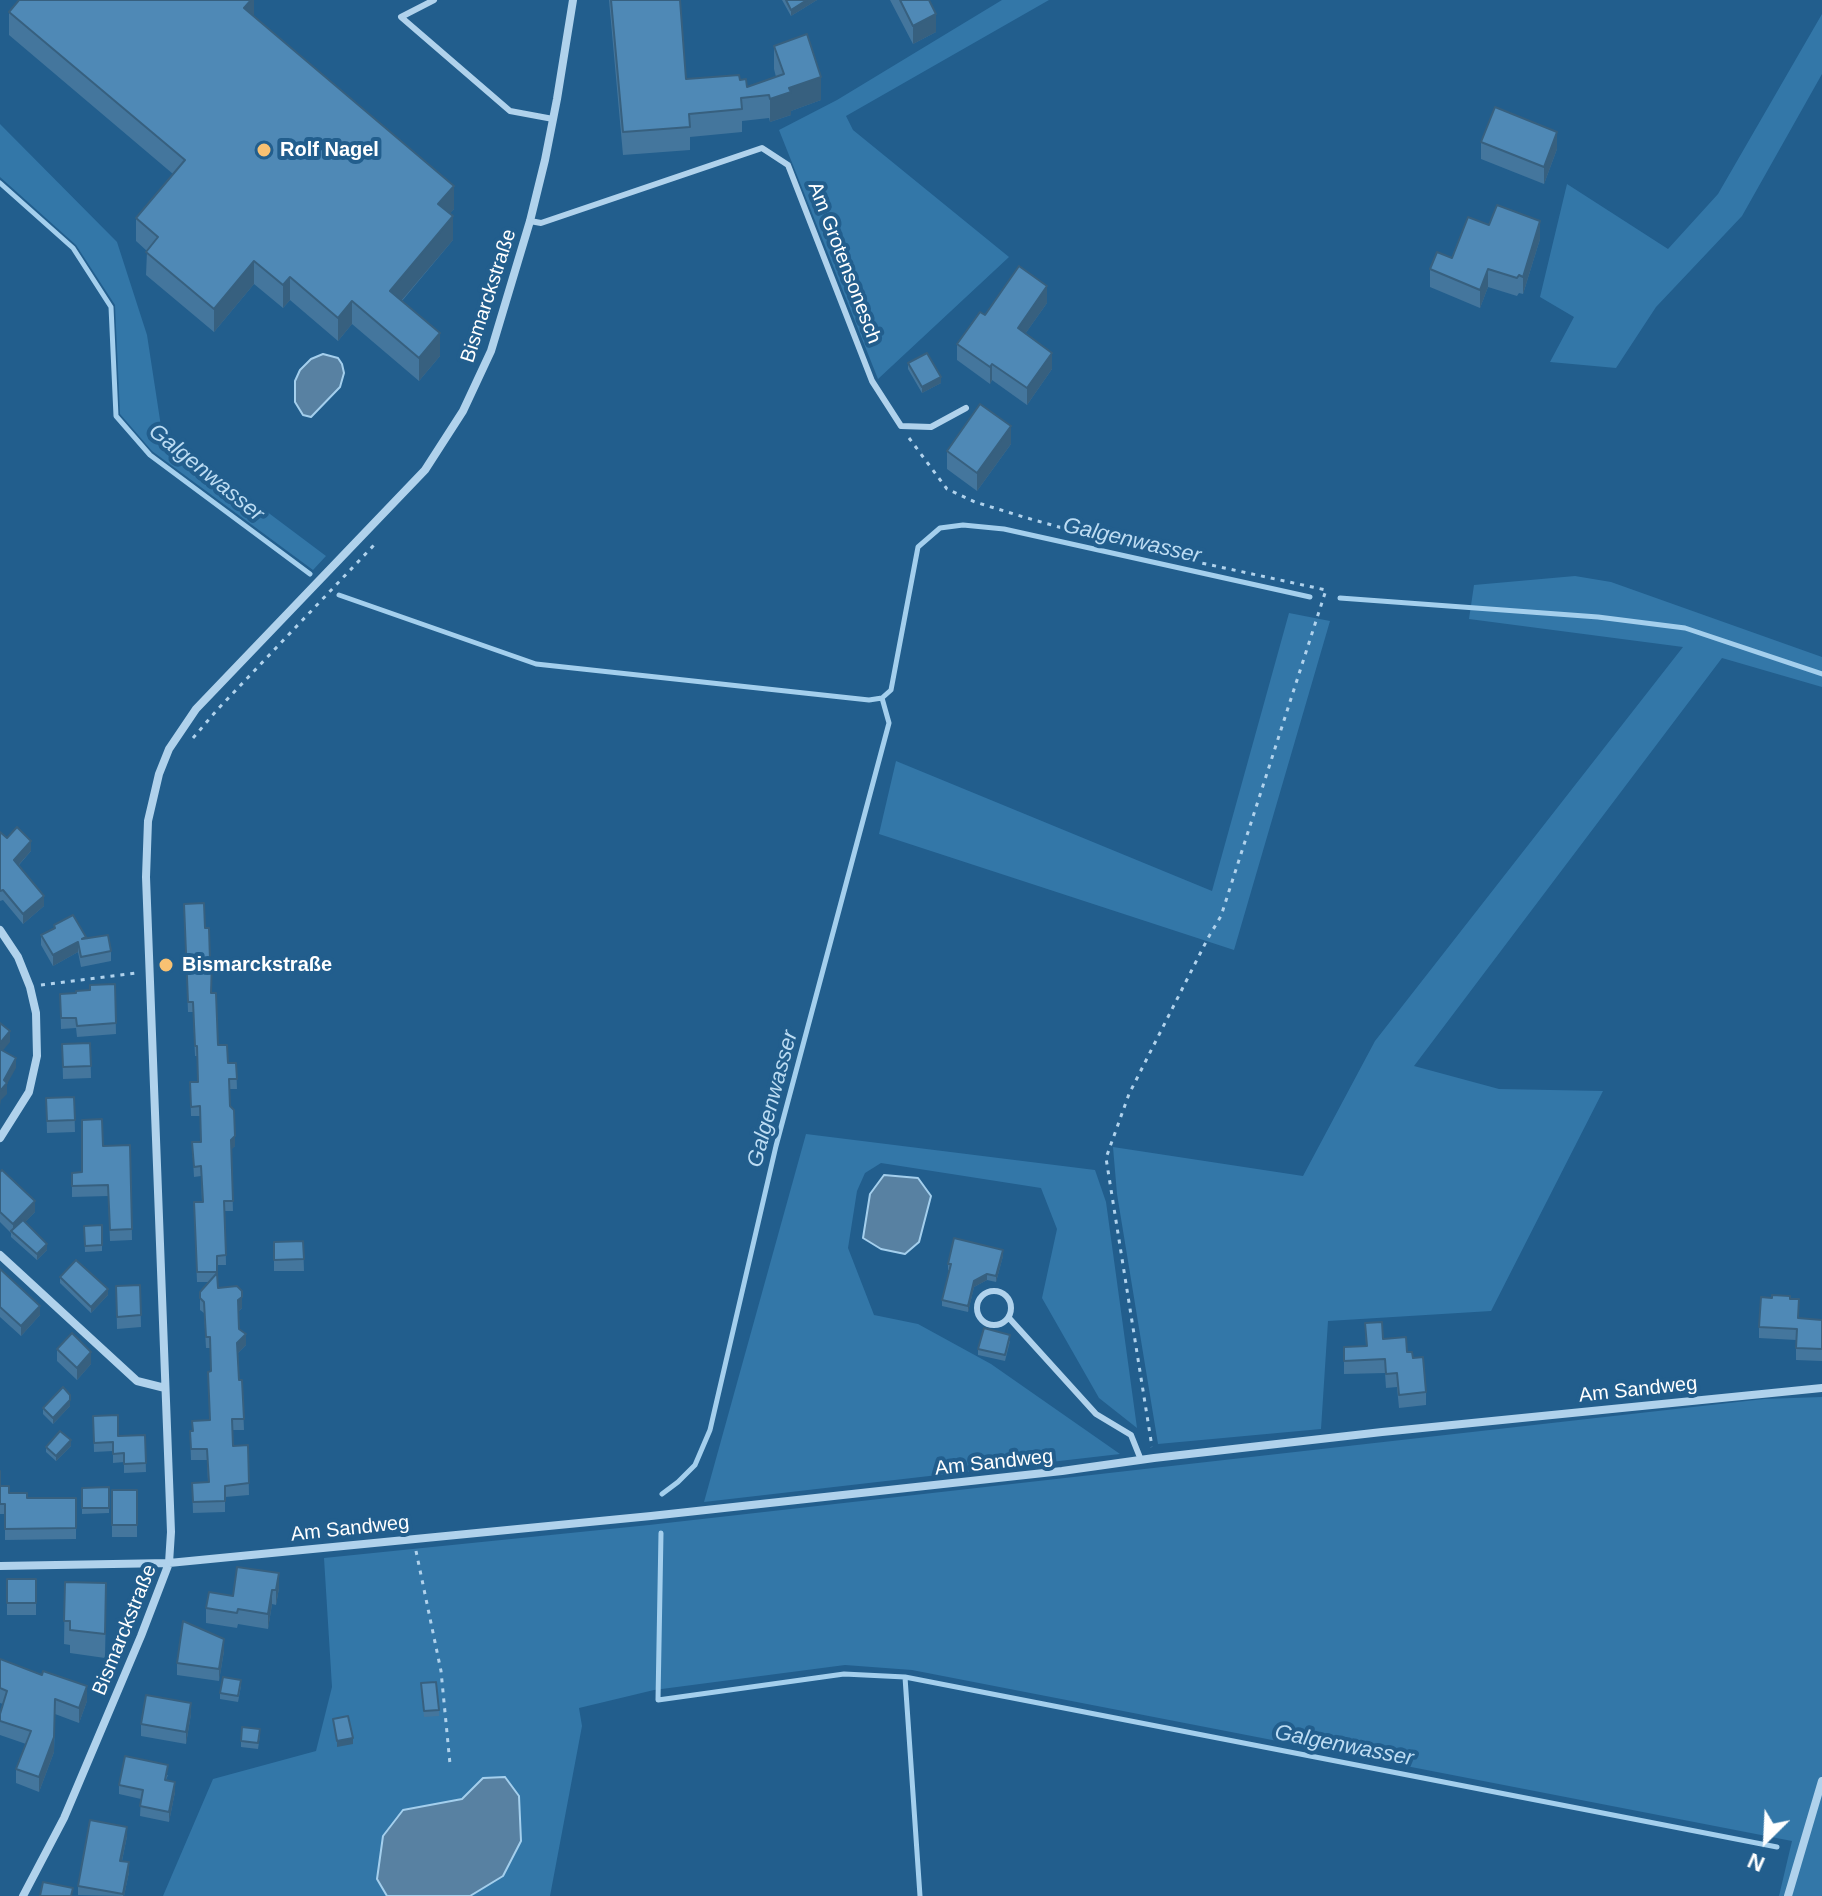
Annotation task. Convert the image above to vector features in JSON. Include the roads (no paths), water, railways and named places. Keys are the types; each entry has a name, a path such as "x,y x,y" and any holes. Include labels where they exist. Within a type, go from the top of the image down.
{"street":[{"name":"Bismarckstraße","path":"23,1896 64,1818 169,1563 171,1532 146,877 147,834 159,774 169,749 196,709 425,470 463,411 491,351 530,221 553,119 573,0"},
{"path":"0,930 18,957 30,987 36,1013 37,1056 29,1092 0,1138"},
{"path":"0,1255 137,1381 165,1388"},
{"name":"Am Sandweg","path":"0,1566 169,1563 1046,1473 1382,1432 1822,1388"},
{"path":"1788,1896 1822,1781"}],"lane":[{"path":"434,0 401,17 510,111 553,119"},
{"name":"Am Grotensonesch","path":"530,221 541,223 762,148 788,165 872,381 901,426 931,427 966,408"},
{"path":"999,1291 1008,1297 1012,1307 1009,1318 1000,1324 990,1325 981,1318 977,1309 980,1298 988,1292 999,1291"},
{"path":"1009,1318 1096,1414 1131,1435 1141,1460"}],"waterway":[{"name":"Galgenwasser","path":"0,183 73,248 111,307 116,416 150,455 310,574"},
{"name":"Galgenwasser","path":"339,595 536,664 869,700 882,698 891,690 918,547 940,528 963,525 1004,529 1310,597"},
{"name":"Galgenwasser","path":"1340,598 1598,617 1685,628 1822,674"},
{"name":"Galgenwasser","path":"662,1494 695,1465 710,1430 776,1146 889,723 882,698"},
{"name":"Galgenwasser","path":"661,1533 658,1700 844,1674 905,1677 1777,1847"},
{"name":"Galgenwasser","path":"905,1677 920,1896"}],"place":[{"name":"Rolf Nagel","path":"264,150"},
{"name":"Bismarckstraße","path":"166,965"}]}
